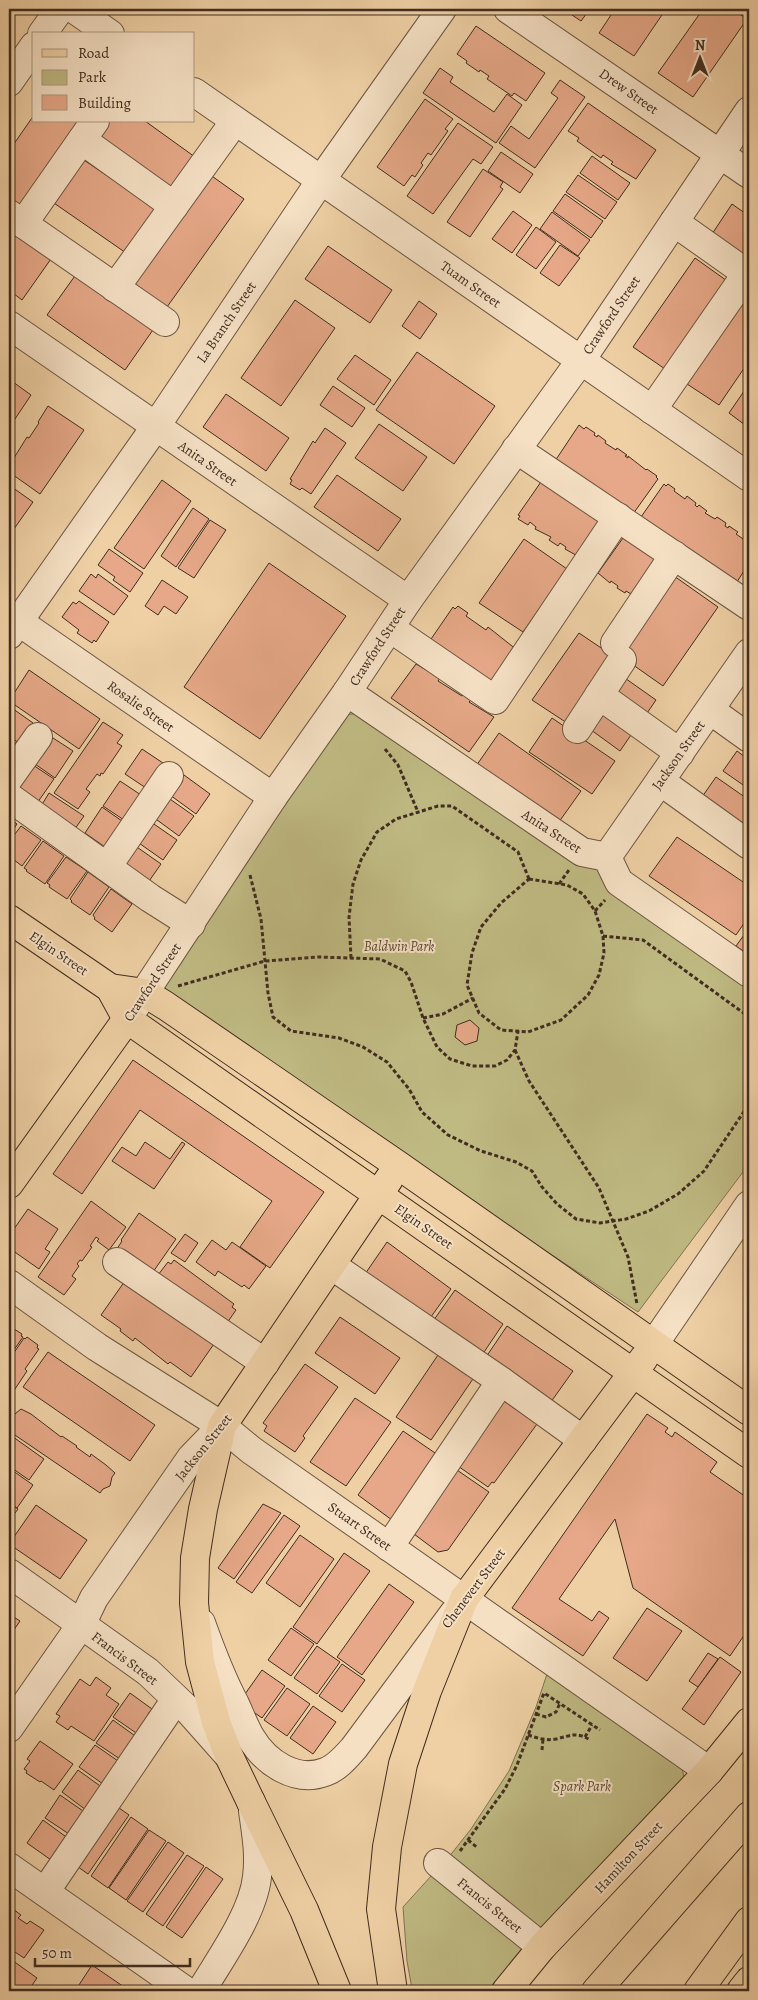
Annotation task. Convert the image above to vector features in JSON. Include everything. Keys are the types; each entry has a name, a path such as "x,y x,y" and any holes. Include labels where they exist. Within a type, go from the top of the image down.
{"main road":[{"name":"Elgin Street","path":"9,919 110,988 146,993 398,1165 749,1411"},
{"name":"Elgin Street","path":"110,988 127,1019 749,1454"},
{"name":"Crawford Street","path":"9,1184 127,1019"},
{"name":"Jackson Street","path":"222,1426 398,1165"},
{"name":"Chenevert Street","path":"464,1599 654,1344"},
{"path":"222,1426 202,1509 196,1548 194,1603 200,1662 216,1722 229,1756 304,1910 337,1991"},
{"path":"393,1991 381,1909 387,1847 404,1764 427,1691 464,1599"},
{"name":"Hamilton Street","path":"506,1991 542,1947 709,1771 749,1722"},
{"path":"596,1991 749,1816"},
{"path":"698,1991 749,1921"},
{"path":"740,1991 749,1981"}],"street":[{"path":"43,32 60,9"},
{"path":"74,9 107,32"},
{"name":"La Branch Street","path":"12,624 156,426 322,180 442,9"},
{"name":"Drew Street","path":"508,9 749,174"},
{"path":"9,82 32,49"},
{"name":"Tuam Street","path":"195,93 749,477"},
{"name":"Crawford Street","path":"127,1019 274,797 408,600 581,360 749,111"},
{"path":"115,288 235,121"},
{"path":"165,322 16,219 88,130 174,206"},
{"path":"652,410 748,274 674,222"},
{"name":"Anita Street","path":"9,325 408,600"},
{"path":"516,450 749,606"},
{"path":"390,628 495,700 618,517"},
{"path":"577,729 599,694 618,652 674,556"},
{"name":"Rosalie Street","path":"12,624 274,797"},
{"name":"Jackson Street","path":"606,857 749,653"},
{"name":"Anita Street","path":"347,692 582,852 606,857"},
{"path":"599,694 680,753"},
{"path":"710,710 749,738"},
{"path":"9,778 38,737"},
{"path":"107,867 169,776"},
{"path":"660,781 749,845"},
{"path":"9,797 150,898 191,924"},
{"path":"606,857 619,882 749,973"},
{"name":"Chenevert Street","path":"654,1344 749,1206"},
{"path":"117,1262 265,1363"},
{"path":"331,1265 583,1440"},
{"name":"Stuart Street","path":"9,1284 97,1347 222,1426 251,1450 709,1771"},
{"path":"389,1547 500,1381"},
{"name":"Jackson Street","path":"9,1728 81,1625 94,1598 191,1458 222,1426"},
{"name":"Francis Street","path":"9,1573 148,1672 189,1711 229,1756"},
{"name":"Chenevert Street","path":"194,1603 216,1667 252,1739 268,1758 286,1771 299,1775 325,1772 340,1763 354,1748 464,1599"},
{"path":"45,1892 90,1823 176,1699"},
{"path":"201,1991 249,1908 257,1878 258,1848 251,1802"},
{"name":"Francis Street","path":"448,1858 542,1947"},
{"path":"9,1867 186,1991"}],"path":[{"path":"383,746 398,765 418,812"},
{"path":"351,958 349,917 353,884 361,860 377,832 396,820 438,806 452,806 518,852 529,879"},
{"path":"249,872 260,919 272,1017 291,1031 339,1038 363,1047 387,1062 409,1089 422,1112 448,1135 532,1170 542,1187 557,1204 576,1219 600,1223 626,1219 650,1212 678,1194 704,1170 749,1104"},
{"path":"529,879 567,885 583,894 595,911 603,936 604,953 599,975 588,995 561,1020 528,1032 501,1030 479,1012 468,985 472,953 481,927 501,903 529,879"},
{"path":"603,936 643,940 749,1017"},
{"path":"174,988 265,961 318,958 380,959 405,971 411,982 423,1018 437,1047 450,1059 472,1066 495,1066 506,1060 515,1050 518,1031"},
{"path":"423,1018 443,1014 473,998"},
{"path":"515,1050 529,1081 599,1188 628,1256 638,1312"},
{"path":"448,1858 468,1840 505,1789 517,1765 544,1693 600,1730"},
{"path":"536,1714 546,1717 556,1712 560,1703"},
{"path":"585,1737 592,1725"},
{"path":"528,1735 543,1739 556,1739 574,1734 590,1740"},
{"path":"542,1750 543,1739"},
{"path":"468,1840 478,1848"}],"green space":[{"name":"Baldwin Park","path":"358,713 597,862 749,984 749,1164 638,1312 157,993 159,982 346,715"},
{"name":"Spark Park","path":"547,1674 682,1768 684,1777 492,1991 415,1991 412,1989 407,1961 403,1907 471,1829 509,1771 536,1707"}],"building":[{"path":"563,9 590,9 581,21"},
{"path":"615,9 666,9 634,56 599,33"},
{"path":"703,9 732,9 747,19 693,97 658,73"},
{"path":"476,26 545,73 526,101 514,93 512,96 487,79 489,76 480,70 479,72 457,54"},
{"path":"440,68 453,77 450,82 494,112 507,94 522,105 496,143 423,93"},
{"path":"560,80 585,97 535,168 499,143 511,126 529,139 558,98 551,93"},
{"path":"425,99 453,119 445,129 448,131 431,155 428,153 421,163 423,165 415,177 412,175 404,186 377,167"},
{"path":"588,103 656,150 636,179 611,164 613,162 603,155 601,158 577,141 579,138 568,131"},
{"path":"32,118 32,122 78,122 21,206 9,197 9,151"},
{"path":"104,122 146,122 195,157 172,190 94,136"},
{"path":"458,123 493,147 481,164 473,159 433,214 407,196"},
{"path":"501,152 533,174 520,193 488,171"},
{"path":"592,156 630,183 618,200 580,173"},
{"path":"81,158 159,211 129,255 51,201"},
{"path":"483,169 503,182 500,187 503,189 470,237 447,222"},
{"path":"209,174 244,199 167,307 134,284 157,254"},
{"path":"578,175 617,202 605,219 566,192"},
{"path":"565,194 603,221 591,238 553,211"},
{"path":"732,204 749,216 749,269 710,237"},
{"path":"513,211 532,225 512,253 492,239"},
{"path":"552,212 590,240 578,256 540,229"},
{"path":"9,225 53,256 22,300 9,290"},
{"path":"536,227 556,242 536,269 516,255"},
{"path":"560,245 580,258 559,286 540,273"},
{"path":"328,246 392,290 370,323 305,279"},
{"path":"695,258 730,283 668,371 633,347"},
{"path":"77,273 155,327 125,370 47,315"},
{"path":"747,292 749,294 749,361 719,405 684,382"},
{"path":"295,300 335,328 281,406 241,378"},
{"path":"419,301 437,314 420,339 402,326"},
{"path":"417,352 495,406 454,464 376,410"},
{"path":"355,355 391,380 374,405 337,379"},
{"path":"9,379 31,395 9,428"},
{"path":"749,384 749,428 729,413"},
{"path":"333,386 365,408 352,427 320,405"},
{"path":"226,394 289,438 266,471 203,427"},
{"path":"48,406 84,430 40,494 9,472 9,466 27,437 29,438 39,423"},
{"path":"379,424 427,457 403,491 355,458"},
{"path":"579,425 584,429 586,427 595,433 594,435 597,437 598,435 606,441 605,443 616,450 617,448 627,455 625,456 628,458 628,456 657,476 658,479 633,514 555,461"},
{"path":"325,428 346,443 311,494 302,488 300,490 290,484 292,480 290,479 313,441 315,443"},
{"path":"337,475 401,519 378,551 314,507"},
{"path":"543,479 606,522 581,558 565,549 566,547 560,543 558,546 549,540 551,537 535,529 536,527 530,522 528,525 518,519 520,516 518,515"},
{"path":"162,480 191,501 144,569 114,548"},
{"path":"664,484 666,486 668,484 675,489 674,491 685,499 687,496 696,503 697,507 699,505 707,511 705,513 715,519 717,517 726,523 725,526 728,528 729,526 738,532 736,534 746,541 749,539 749,563 735,585 641,517"},
{"path":"9,485 33,502 9,536"},
{"path":"193,508 209,519 176,567 161,556"},
{"path":"210,520 226,530 194,578 178,568"},
{"path":"623,538 656,560 631,594 617,588 618,586 611,581 610,583 598,573"},
{"path":"524,539 567,569 523,632 479,603"},
{"path":"109,549 143,573 130,592 113,580 115,577 98,565"},
{"path":"269,563 346,616 260,739 184,687"},
{"path":"91,574 96,578 98,574 128,596 114,615 79,591"},
{"path":"674,576 718,607 663,686 619,655"},
{"path":"162,580 188,597 176,614 164,606 158,615 145,606"},
{"path":"79,601 109,622 96,642 94,640 92,643 77,633 79,630 62,617 73,602 76,604"},
{"path":"458,606 468,613 466,616 486,630 488,627 517,650 493,685 429,642 453,607 455,609"},
{"path":"579,633 613,656 567,723 532,700"},
{"path":"416,664 440,678 438,681 471,700 469,702 494,717 469,752 391,698"},
{"path":"29,670 100,719 79,749 9,701"},
{"path":"622,676 656,700 645,716 611,692"},
{"path":"9,706 33,723 19,743 9,736"},
{"path":"600,709 633,732 620,751 587,727"},
{"path":"552,718 615,761 592,794 529,752"},
{"path":"103,722 123,735 117,743 122,746 103,774 101,773 100,776 97,774 86,789 90,792 78,809 54,793"},
{"path":"499,733 581,791 556,826 474,769"},
{"path":"9,738 18,745 9,758"},
{"path":"53,738 73,751 55,778 35,764"},
{"path":"142,749 163,763 146,788 125,774"},
{"path":"737,751 749,760 749,789 723,771"},
{"path":"33,765 54,779 35,806 15,792"},
{"path":"184,775 210,794 196,814 170,795"},
{"path":"716,777 749,800 749,830 702,797"},
{"path":"120,781 141,795 124,820 103,806"},
{"path":"49,793 84,816 72,833 38,811"},
{"path":"167,797 194,816 179,836 153,817"},
{"path":"102,807 122,821 105,847 85,833"},
{"path":"9,818 17,824 9,836"},
{"path":"151,822 177,840 163,860 136,841"},
{"path":"21,826 41,840 22,866 9,856 9,842"},
{"path":"677,837 749,886 749,916 736,935 649,876"},
{"path":"43,841 64,856 45,884 24,868"},
{"path":"134,845 161,864 147,884 120,866"},
{"path":"66,857 87,871 67,899 49,887 50,885 47,883"},
{"path":"88,872 109,887 90,915 71,902 70,899"},
{"path":"111,889 132,904 112,932 94,919 93,915"},
{"path":"749,928 749,955 736,946"},
{"path":"470,1020 479,1028 477,1041 465,1045 455,1037 457,1025"},
{"path":"133,1060 324,1192 270,1268 240,1247 272,1201 140,1110 82,1194 53,1174"},
{"path":"145,1142 170,1159 182,1142 185,1144 154,1189 112,1161 122,1147 136,1156"},
{"path":"91,1201 126,1227 109,1250 97,1241 99,1239 96,1237 90,1246 92,1247 82,1261 80,1260 77,1264 79,1266 72,1276 76,1279 64,1295 38,1277"},
{"path":"28,1209 58,1229 45,1249 50,1252 39,1269 9,1248 9,1236"},
{"path":"139,1213 176,1239 153,1272 115,1252"},
{"path":"185,1234 198,1243 185,1262 171,1253"},
{"path":"212,1240 226,1250 232,1242 266,1266 249,1289 244,1285 242,1287 218,1271 215,1276 196,1262"},
{"path":"387,1242 451,1289 428,1321 363,1277"},
{"path":"174,1260 234,1304 232,1307 236,1310 227,1323 158,1275 168,1262 171,1264"},
{"path":"127,1278 216,1341 191,1377 170,1362 168,1364 135,1338 133,1341 120,1331 121,1329 101,1315"},
{"path":"455,1290 503,1324 480,1358 431,1324"},
{"path":"340,1317 400,1358 375,1394 315,1353"},
{"path":"507,1326 573,1371 548,1406 484,1360"},
{"path":"11,1327 22,1334 21,1336 23,1337 9,1357 9,1328"},
{"path":"27,1337 38,1345 37,1348 39,1349 9,1398 9,1360 24,1338"},
{"path":"48,1352 155,1425 130,1461 23,1387"},
{"path":"440,1352 475,1376 431,1440 396,1417"},
{"path":"305,1364 338,1387 303,1436 305,1438 295,1452 264,1431 267,1426 263,1423"},
{"path":"355,1398 391,1422 346,1486 310,1462"},
{"path":"501,1399 537,1424 494,1483 492,1482 488,1487 455,1464"},
{"path":"21,1409 77,1446 90,1457 91,1454 106,1465 115,1473 110,1486 103,1489 100,1493 9,1431 10,1418"},
{"path":"647,1414 668,1428 665,1432 672,1437 675,1432 717,1462 710,1472 749,1499 749,1628 730,1656 633,1588 615,1519 559,1599 592,1621 599,1611 609,1618 583,1656 512,1608"},
{"path":"403,1431 438,1455 392,1520 358,1495"},
{"path":"9,1434 44,1459 29,1480 9,1466"},
{"path":"9,1468 33,1485 17,1508 9,1502"},
{"path":"454,1468 489,1492 448,1550 438,1552 410,1531"},
{"path":"9,1503 18,1509 9,1521"},
{"path":"263,1504 281,1513 234,1579 218,1568"},
{"path":"36,1505 87,1540 60,1579 9,1544"},
{"path":"284,1515 300,1526 252,1593 236,1582"},
{"path":"300,1535 334,1559 300,1607 266,1583"},
{"path":"344,1553 370,1571 317,1644 293,1627"},
{"path":"389,1584 414,1602 362,1675 337,1657"},
{"path":"647,1608 682,1631 647,1681 613,1658"},
{"path":"9,1614 20,1621 9,1637"},
{"path":"291,1628 314,1644 291,1676 268,1660"},
{"path":"317,1646 340,1662 317,1694 294,1678"},
{"path":"708,1653 718,1659 698,1687 689,1681"},
{"path":"720,1657 741,1672 704,1725 682,1709"},
{"path":"342,1664 365,1680 342,1712 319,1696"},
{"path":"262,1670 285,1686 262,1718 252,1711 245,1694"},
{"path":"96,1677 111,1688 106,1695 119,1704 94,1741 71,1726 68,1730 56,1722 60,1716 56,1714 80,1679 90,1686"},
{"path":"287,1688 310,1704 287,1736 264,1720"},
{"path":"130,1693 152,1709 148,1714 152,1716 139,1735 113,1717"},
{"path":"313,1706 336,1722 313,1754 290,1738"},
{"path":"113,1720 138,1738 120,1759 96,1743"},
{"path":"40,1741 73,1764 54,1790 26,1773 27,1771 24,1769 30,1761 27,1759"},
{"path":"95,1745 121,1763 103,1784 79,1767"},
{"path":"78,1770 103,1788 86,1810 62,1792"},
{"path":"60,1795 86,1813 69,1834 45,1818"},
{"path":"112,1803 129,1815 88,1874 71,1862"},
{"path":"131,1817 148,1829 108,1888 91,1876"},
{"path":"43,1820 69,1839 51,1860 27,1843"},
{"path":"149,1830 166,1841 126,1900 109,1888"},
{"path":"168,1842 184,1853 143,1912 127,1901"},
{"path":"187,1855 204,1866 163,1926 146,1914"},
{"path":"206,1867 223,1879 182,1938 166,1927"},
{"path":"9,1906 21,1915 18,1918 27,1924 30,1921 44,1930 24,1958 9,1948"},
{"path":"9,1958 37,1978 28,1991 22,1991 9,1982"},
{"path":"92,1965 127,1989 130,1985 136,1989 138,1986 146,1991 75,1991"}]}
